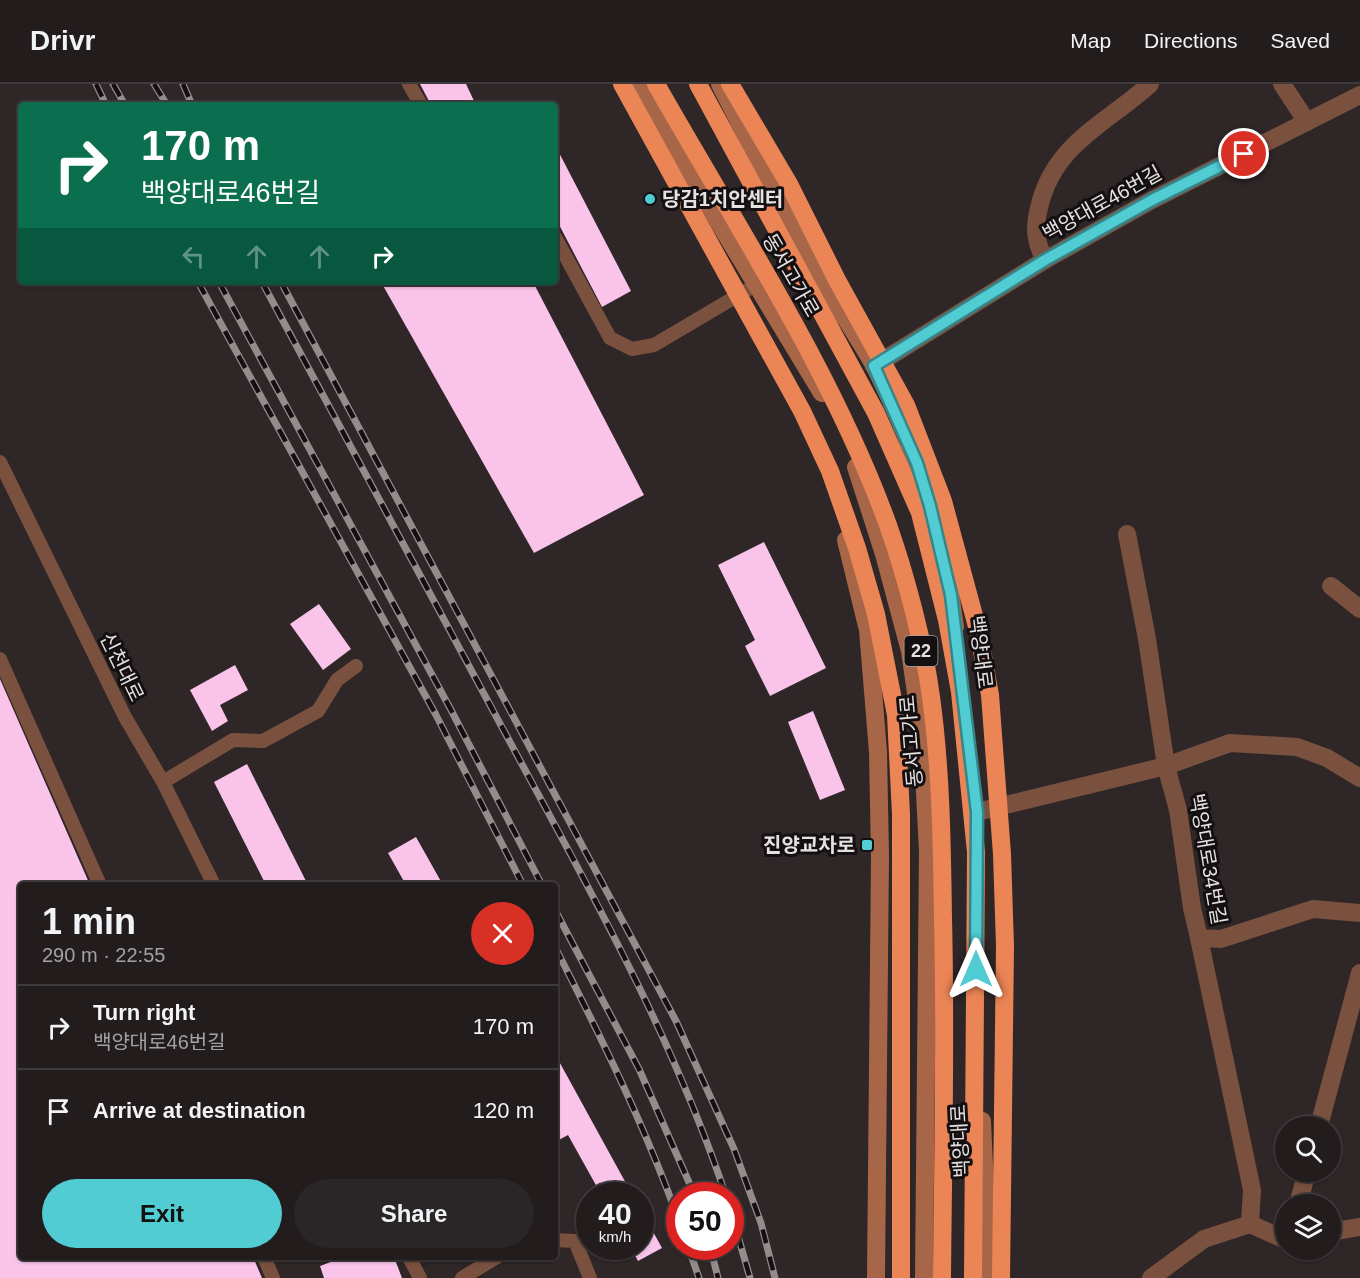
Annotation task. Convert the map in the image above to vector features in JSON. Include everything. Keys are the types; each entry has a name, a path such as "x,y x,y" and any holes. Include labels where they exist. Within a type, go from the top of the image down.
{"highway":[{"path":"622,84 802,411 830,471 857,548 876,614 896,715 901,814 900,1278"},
{"name":"동서고가로","path":"656,84 813,360 850,435 888,526 912,609 931,696 942,858 945,988 942,1278"},
{"name":"동서고가로","path":"698,84 876,413 920,513 946,620 960,692 976,852 972,1278"},
{"path":"730,84 789,184 837,279 906,405 943,501 979,634 990,695 1002,854 1005,1062 1001,1278"}],"main road":[{"name":"백양대로","path":"641,84 718,221 821,390 860,477 910,651 922,735 928,851 924,1278"},
{"name":"백양대로","path":"720,84 816,270 874,366 917,463 930,506 951,595 977,812 976,991 989,1278"},
{"name":"백양대로","path":"718,221 845,532 868,630 878,752 880,856 876,1278"}],"street":[{"path":"1045,260 1038,248 1034,225 1041,196 1054,167 1076,142 1150,84"},
{"path":"1282,84 1307,122"},
{"name":"백양대로46번길","path":"874,366 1045,260 1152,200 1360,95"},
{"name":"백양대로34번길","path":"1127,534 1147,639 1166,766 1178,810 1192,908 1199,938 1221,939 1313,909 1360,913"},
{"path":"1331,586 1360,609"},
{"path":"977,812 1166,766 1230,744 1297,747 1327,758 1360,778"},
{"path":"1199,938 1252,1190 1250,1224"},
{"path":"1322,1116 1360,973"},
{"path":"1151,1278 1204,1239 1250,1224 1275,1235"},
{"path":"1341,1230 1360,1227"}],"lane":[{"path":"409,84 419,102"},
{"path":"558,243 610,338 632,349 654,345 747,290"},
{"name":"신천대로","path":"0,462 125,717 163,782 213,882"},
{"path":"0,659 99,882"},
{"path":"163,782 233,740 263,741 318,711 337,680 356,666"},
{"path":"558,1240 575,1241 590,1278"},
{"path":"265,1260 273,1278"},
{"path":"411,1260 420,1278"},
{"path":"462,1278 492,1260"}],"building":[{"path":"420,84 466,84 475,102 429,102"},
{"path":"558,151 631,291 602,307 558,223"},
{"path":"383,285 535,285 644,495 534,553"},
{"path":"764,542 826,668 770,696 745,646 755,640 718,565"},
{"path":"319,604 351,649 323,670 290,624"},
{"path":"235,665 248,690 220,705 228,721 212,731 190,690"},
{"path":"0,679 89,882 18,882 18,1260 254,1260 262,1278 0,1278"},
{"path":"813,711 845,790 820,800 788,722"},
{"path":"247,764 306,882 264,882 214,782"},
{"path":"416,837 441,882 404,882 388,853"},
{"path":"558,1059 625,1182 594,1182 568,1135 558,1140"},
{"path":"654,1233 662,1248 654,1252"},
{"path":"336,1260 395,1260 402,1278 324,1278 320,1266"}],"railway":[{"path":"96,84 105,102"},
{"path":"113,84 123,102"},
{"path":"154,84 165,102"},
{"path":"183,84 191,102"},
{"path":"200,285 436,715 521,882"},
{"path":"221,285 450,708 540,882"},
{"path":"264,285 608,925 684,1085 721,1182"},
{"path":"283,285 676,1021 734,1149 761,1223 775,1278"},
{"path":"558,916 639,1069 689,1182"},
{"path":"558,953 606,1049 666,1186"},
{"path":"744,1257 750,1278"},
{"path":"693,1260 699,1278"},
{"path":"714,1260 718,1278"}],"place":[{"name":"당감1치안센터","path":"650,199"},
{"name":"진양교차로","path":"867,845"}],"route":[{"path":"976,969 977,812 951,595 930,506 917,463 874,366 1045,260 1152,200 1244,154"}]}
